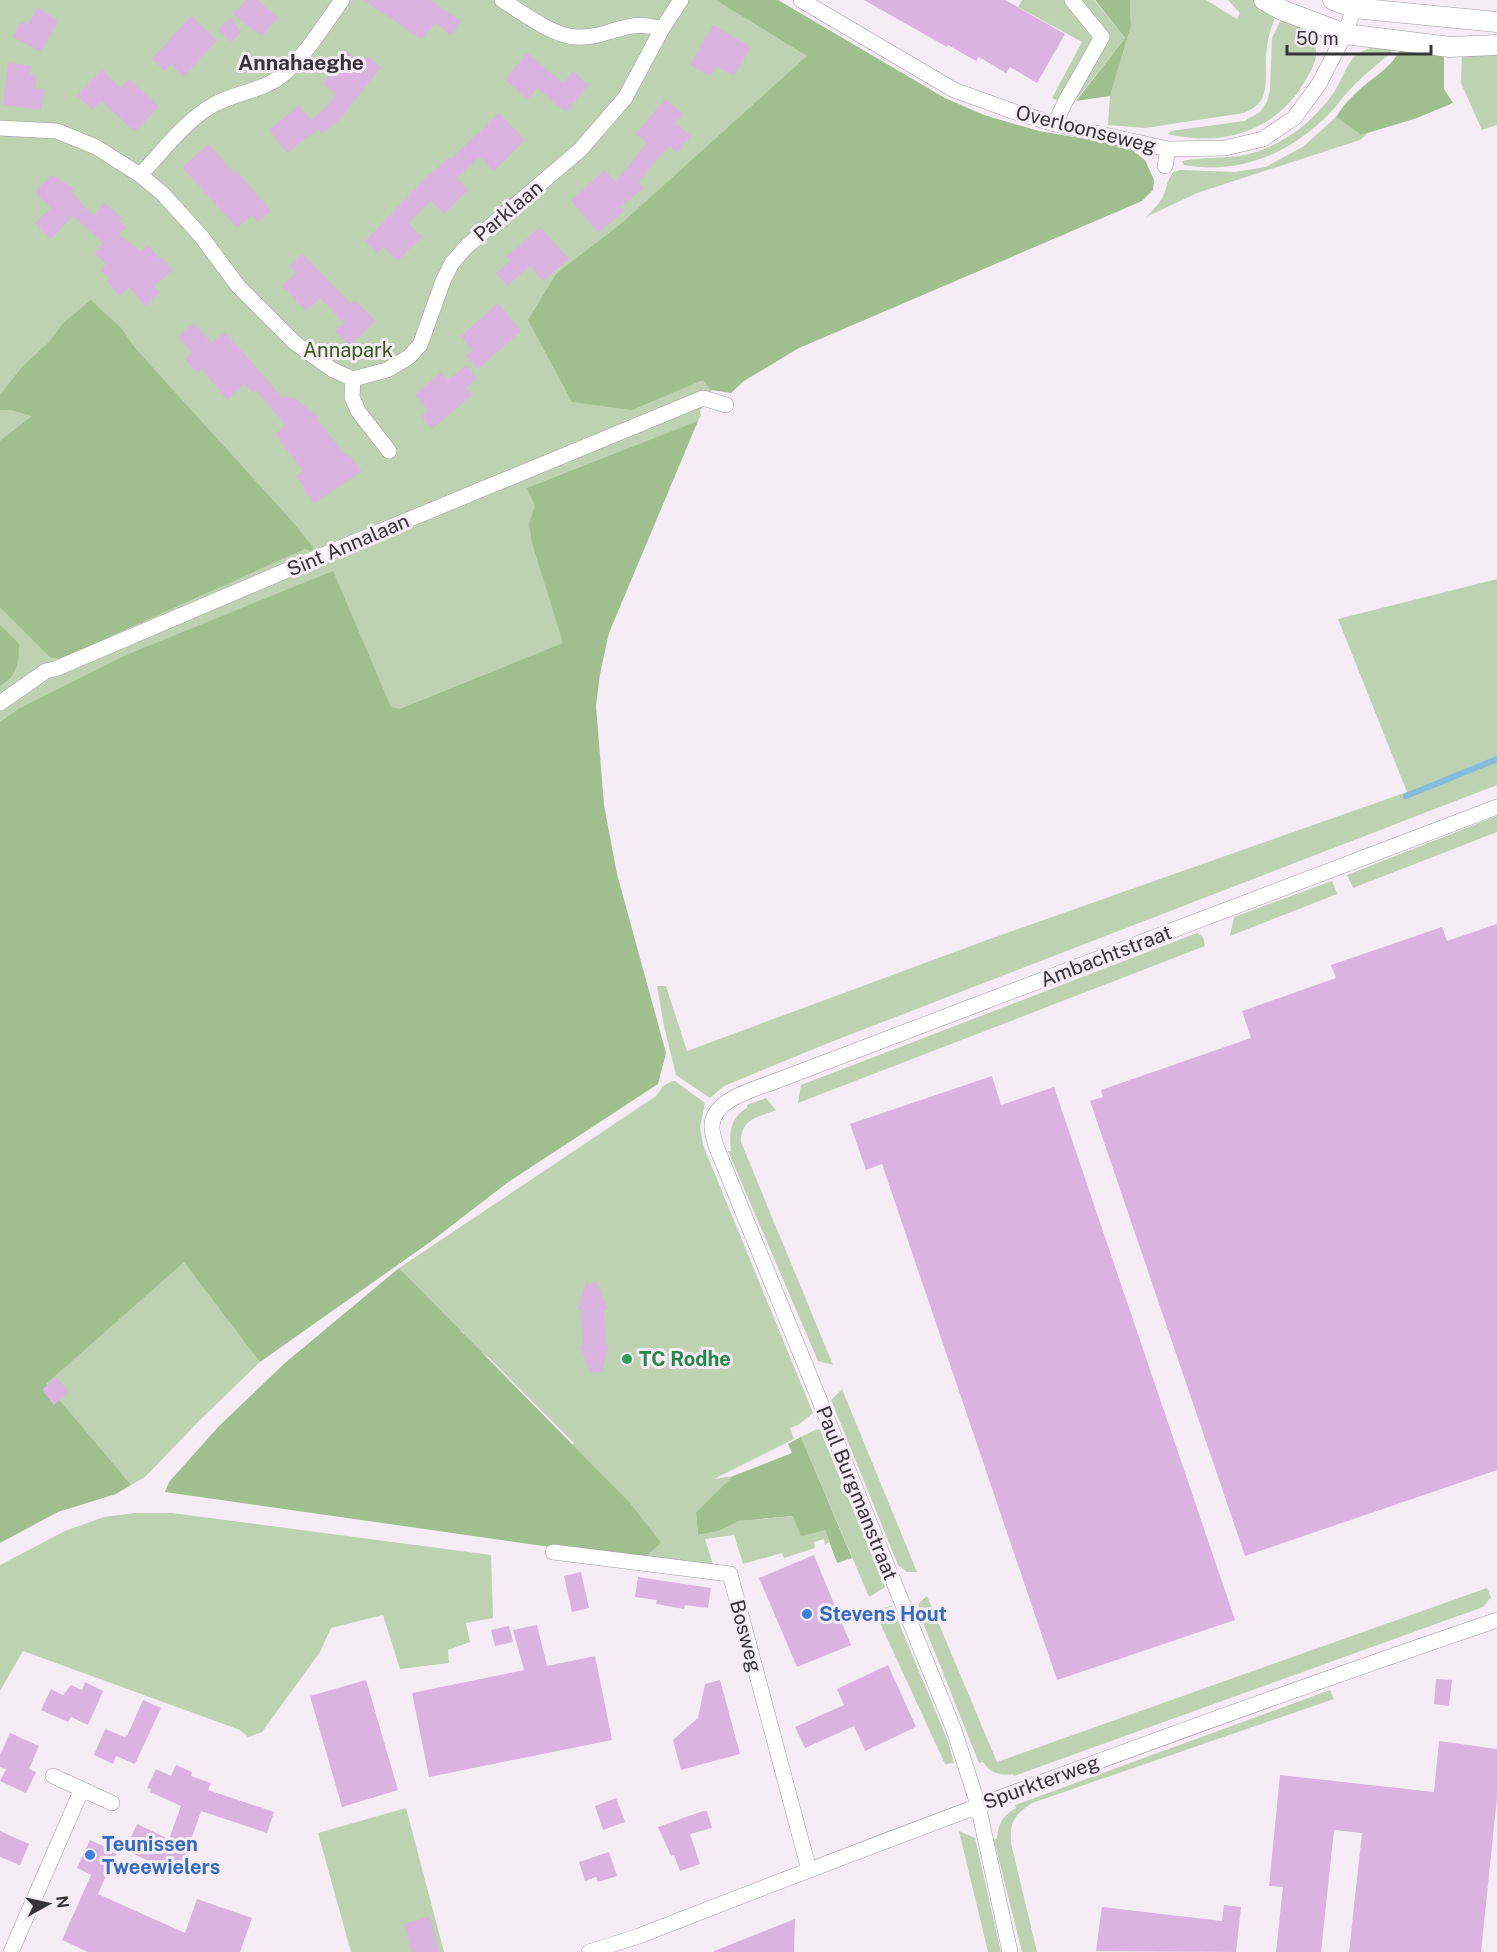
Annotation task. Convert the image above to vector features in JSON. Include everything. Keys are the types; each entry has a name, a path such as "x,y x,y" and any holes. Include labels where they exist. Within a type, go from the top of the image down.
{"street":[{"path":"140,175 198,114 215,104 270,84 286,73 342,0"},
{"path":"502,0 530,19 575,37 599,35 617,28 635,25 648,24 662,29"},
{"name":"Parklaan","path":"353,379 387,370 409,357 420,345 452,263 466,247 580,150 626,98 662,29 681,0"},
{"name":"Overloonseweg","path":"801,0 954,90 1055,124 1168,149 1225,148 1263,139 1294,117 1319,84 1345,34 1354,8"},
{"path":"1055,124 1102,37 1072,0"},
{"path":"1264,0 1282,10 1345,34 1449,47 1497,45"},
{"path":"1333,0 1354,8 1497,22"},
{"path":"0,128 57,130 96,147 140,175 170,202 201,236 238,286 295,343 333,370 353,379 352,397 358,411 389,451"},
{"path":"1165,166 1168,149"},
{"name":"Sint Annalaan","path":"0,703 46,671 703,398 726,405"},
{"name":"Ambachtstraat","path":"718,1108 730,1099 776,1081 1497,807"},
{"name":"Paul Burgmanstraat","path":"718,1108 711,1126 716,1146 954,1730 978,1805 1010,1952"},
{"name":"Bosweg","path":"553,1552 730,1574 809,1870"},
{"name":"Spurkterweg","path":"589,1952 639,1936 978,1805 1342,1673 1497,1620"},
{"path":"53,1776 112,1803"},
{"path":"11,1952 82,1789"}],"green space":[{"name":"Annapark","path":"0,0 769,0 960,108 829,330 714,386 700,411 701,415 693,424 257,1358 260,1362 145,1477 131,1485 125,1478 0,1531"},
{"path":"716,0 778,0 945,98 984,115 1039,131 1127,146 1145,160 1154,180 1153,190 1142,201 799,348 744,381 731,393 711,390 703,380 632,410 572,402 528,320 556,274 623,222 807,56"},
{"path":"1022,0 1065,0 1091,32 1092,39 1059,101 1052,98 1082,42 1018,7"},
{"path":"1079,0 1094,0 1125,38 1075,101 1109,38"},
{"path":"1095,0 1130,0 1131,26 1110,96 1076,101 1125,38"},
{"path":"1130,0 1206,0 1237,19 1240,13 1228,0 1258,0 1278,11 1268,39 1265,89 1262,99 1254,108 1244,113 1145,128 1108,125 1110,96 1131,26"},
{"path":"1283,16 1309,30 1315,45 1316,56 1305,81 1279,113 1246,132 1227,136 1188,138 1168,134 1171,131 1244,121 1260,112 1267,102 1270,90 1272,38"},
{"path":"1383,45 1394,45 1391,53 1357,82 1329,114 1298,140 1281,150 1245,164 1225,167 1184,165 1182,161 1253,153 1283,140 1303,126 1325,104 1352,59 1363,51"},
{"path":"1402,47 1444,50 1444,89 1453,103 1417,118 1361,135 1336,117 1358,91 1391,63"},
{"path":"1497,49 1497,125 1482,130 1461,83 1462,51"},
{"path":"1336,117 1361,135 1368,133 1360,140 1197,193 1146,217 1161,199 1173,172 1180,170 1235,172 1266,167 1304,146"},
{"path":"91,300 122,329 135,348 291,520 318,553 305,549 113,635 63,660 50,657 0,607 0,441 32,416 11,410 0,410 0,395 22,367 50,341 63,323"},
{"path":"698,421 609,633 596,706 604,805 617,874 666,1053 658,1084 507,1183 433,1240 260,1362 184,1262 46,1384 131,1485 116,1494 58,1512 0,1543 0,722 20,708 126,655 333,571 391,707 400,709 563,643 532,543 529,524 535,506 527,488"},
{"path":"1497,579 1497,785 831,1042 724,1086 710,1098 676,1075 657,986 666,986 687,1051 987,940 1407,792 1338,619"},
{"path":"0,625 19,644 16,668 10,678 0,686"},
{"path":"1497,816 1497,832 1353,888 1347,875"},
{"path":"1332,881 1337,894 1230,936 1234,917"},
{"path":"1197,933 1203,937 1205,946 798,1103 801,1085"},
{"name":"TC Rodhe","path":"672,1081 705,1103 700,1127 703,1145 813,1413 798,1425 790,1428 794,1439 714,1479 733,1476 696,1512 698,1535 719,1531 739,1521 794,1516 825,1530 829,1542 825,1545 824,1539 814,1542 815,1548 784,1558 782,1553 743,1564 734,1535 705,1539 713,1565 646,1556 573,1445 574,1443 489,1358 462,1337 464,1333 461,1331 458,1334 399,1268 656,1096 663,1086"},
{"path":"766,1098 776,1110 747,1123 741,1142 833,1365 818,1361 728,1151 731,1151 732,1126 737,1116 747,1108 747,1105"},
{"path":"399,1268 630,1503 661,1543 646,1556 628,1558 165,1492 169,1482 219,1426 285,1363"},
{"path":"842,1389 917,1572 907,1572 898,1565 831,1400"},
{"path":"817,1429 820,1430 885,1587 869,1597 801,1437"},
{"path":"801,1437 852,1558 837,1563 825,1530 801,1536 793,1516 739,1521 719,1531 698,1535 696,1512 733,1476 792,1453 788,1444"},
{"path":"135,1513 172,1513 491,1555 493,1618 466,1623 470,1642 448,1650 449,1663 400,1669 383,1615 331,1628 320,1652 262,1732 248,1737 240,1730 23,1651 0,1691 0,1565 65,1531 104,1517"},
{"path":"1487,1588 1491,1597 1483,1607 1014,1776 1013,1774 996,1773 983,1762 979,1763 918,1610 919,1603 927,1596 997,1762"},
{"path":"892,1606 949,1744 954,1763 945,1764 874,1610"},
{"path":"1330,1690 1334,1699 1032,1803 1021,1812 1012,1824 1011,1843 1037,1952 1022,1952 994,1840 997,1838 1002,1820 1016,1808 1015,1805"},
{"path":"406,1808 444,1952 351,1952 318,1833"},
{"path":"959,1831 975,1838 1001,1952 988,1952"}],"building":[{"path":"246,0 258,0 278,18 261,36 233,14"},
{"path":"364,0 430,0 461,21 451,36 436,23 421,39"},
{"path":"864,0 1005,0 1065,34 1037,83 1010,67 1006,73 979,57 976,61"},
{"path":"38,7 58,21 41,52 13,37 21,21 28,25"},
{"path":"191,16 217,40 184,77 171,64 165,71 152,59"},
{"path":"230,17 241,32 231,42 218,30"},
{"path":"713,25 751,47 734,76 716,66 710,76 690,65"},
{"path":"347,51 361,63 367,56 381,67 339,120 322,134 318,129 287,153 269,130 299,105 311,120 325,108 336,94 323,84"},
{"path":"527,53 563,83 573,71 589,85 566,112 537,88 528,99 505,80"},
{"path":"8,63 33,66 29,75 37,76 35,88 44,89 41,110 3,105"},
{"path":"101,69 121,88 129,79 159,106 135,132 101,101 93,110 77,96 99,75"},
{"path":"665,99 683,114 675,123 691,136 677,153 669,146 638,182 643,188 621,207 624,211 598,233 571,200 605,170 615,182 647,143 636,134"},
{"path":"499,113 525,140 494,171 480,157 457,178 468,190 444,214 431,201 408,223 422,237 397,261 384,247 377,253 365,241 421,183 449,157 451,159"},
{"path":"209,144 234,173 237,171 271,211 258,222 252,215 237,228 182,167"},
{"path":"52,175 75,189 72,192 93,216 104,203 122,218 119,221 126,227 119,235 141,251 148,245 173,270 154,286 160,293 145,306 129,287 120,296 107,281 110,278 100,271 107,264 94,254 103,243 73,216 51,239 35,223 51,208 35,192"},
{"path":"540,227 569,259 543,281 530,266 507,286 496,273 510,261 506,257"},
{"path":"303,254 351,304 355,300 376,321 350,346 335,331 344,323 320,298 306,311 282,286 296,273 290,266"},
{"path":"498,303 521,331 478,369 466,356 472,350 461,336"},
{"path":"194,323 212,343 225,332 283,398 291,396 319,417 317,419 338,446 362,471 314,503 296,476 303,470 275,434 285,425 256,390 253,393 245,384 227,400 202,369 197,373 185,359 192,353 178,337"},
{"path":"466,365 477,378 466,388 472,395 432,429 421,416 428,410 415,395 441,372 448,380"},
{"path":"1497,924 1497,1470 1245,1556 1090,1101 1103,1097 1101,1090 1251,1038 1242,1011 1336,978 1331,965 1442,927 1447,941"},
{"path":"992,1076 1001,1105 1054,1087 1235,1620 1057,1680 882,1164 866,1170 850,1124"},
{"path":"596,1281 608,1309 604,1309 606,1345 609,1345 601,1374 595,1371 591,1374 580,1346 583,1346 581,1310 578,1310 586,1282 590,1285"},
{"path":"56,1377 69,1392 54,1405 42,1390"},
{"path":"814,1555 851,1645 797,1667 759,1578"},
{"path":"581,1572 589,1608 572,1612 564,1576"},
{"path":"638,1577 711,1588 708,1608 685,1605 684,1609 656,1604 657,1600 635,1597"},
{"path":"537,1625 547,1666 595,1656 612,1740 429,1777 412,1693 524,1670 513,1630"},
{"path":"509,1626 513,1642 495,1646 491,1630"},
{"path":"888,1665 916,1727 865,1751 854,1726 805,1748 795,1727 844,1705 837,1689"},
{"path":"1436,1679 1452,1680 1449,1706 1434,1704"},
{"path":"366,1680 398,1790 342,1807 310,1696"},
{"path":"720,1680 740,1754 681,1770 673,1740 698,1718 705,1684"},
{"path":"85,1682 103,1691 88,1725 71,1717 68,1722 41,1710 51,1689 63,1695 71,1685 82,1690"},
{"path":"143,1700 161,1708 135,1764 116,1756 113,1764 94,1755 105,1729 127,1736"},
{"path":"10,1733 39,1746 29,1769 36,1772 26,1793 0,1781 6,1769 0,1767 0,1755"},
{"path":"1439,1741 1497,1749 1497,1797 1481,1952 1349,1952 1362,1833 1334,1830 1321,1952 1276,1952 1283,1887 1269,1886 1280,1775 1434,1792"},
{"path":"176,1765 192,1772 191,1776 211,1783 208,1790 274,1812 267,1833 201,1811 177,1874 125,1850 137,1824 169,1839 181,1806 150,1792 151,1789 147,1788 156,1769 171,1776"},
{"path":"616,1798 625,1822 603,1830 595,1806"},
{"path":"707,1811 712,1828 690,1834 700,1864 680,1871 658,1827"},
{"path":"0,1831 29,1844 20,1865 0,1857"},
{"path":"90,1840 117,1852 98,1894 185,1933 197,1899 252,1918 240,1952 88,1952 62,1940 91,1875 77,1868"},
{"path":"609,1852 617,1876 598,1882 596,1877 585,1881 579,1862"},
{"path":"1224,1905 1241,1907 1236,1952 1096,1951 1102,1907 1222,1921"},
{"path":"430,1916 439,1952 412,1952 404,1924"},
{"path":"795,1919 794,1952 714,1952 714,1951"}],"waterway":[{"path":"1406,796 1497,759"}],"place":[{"name":"TC Rodhe","path":"627,1359"},
{"name":"Stevens Hout","path":"807,1614"},
{"name":"Teunissen Tweewielers","path":"90,1855"}],"district":[{"name":"Annahaeghe","path":"301,62"}]}
